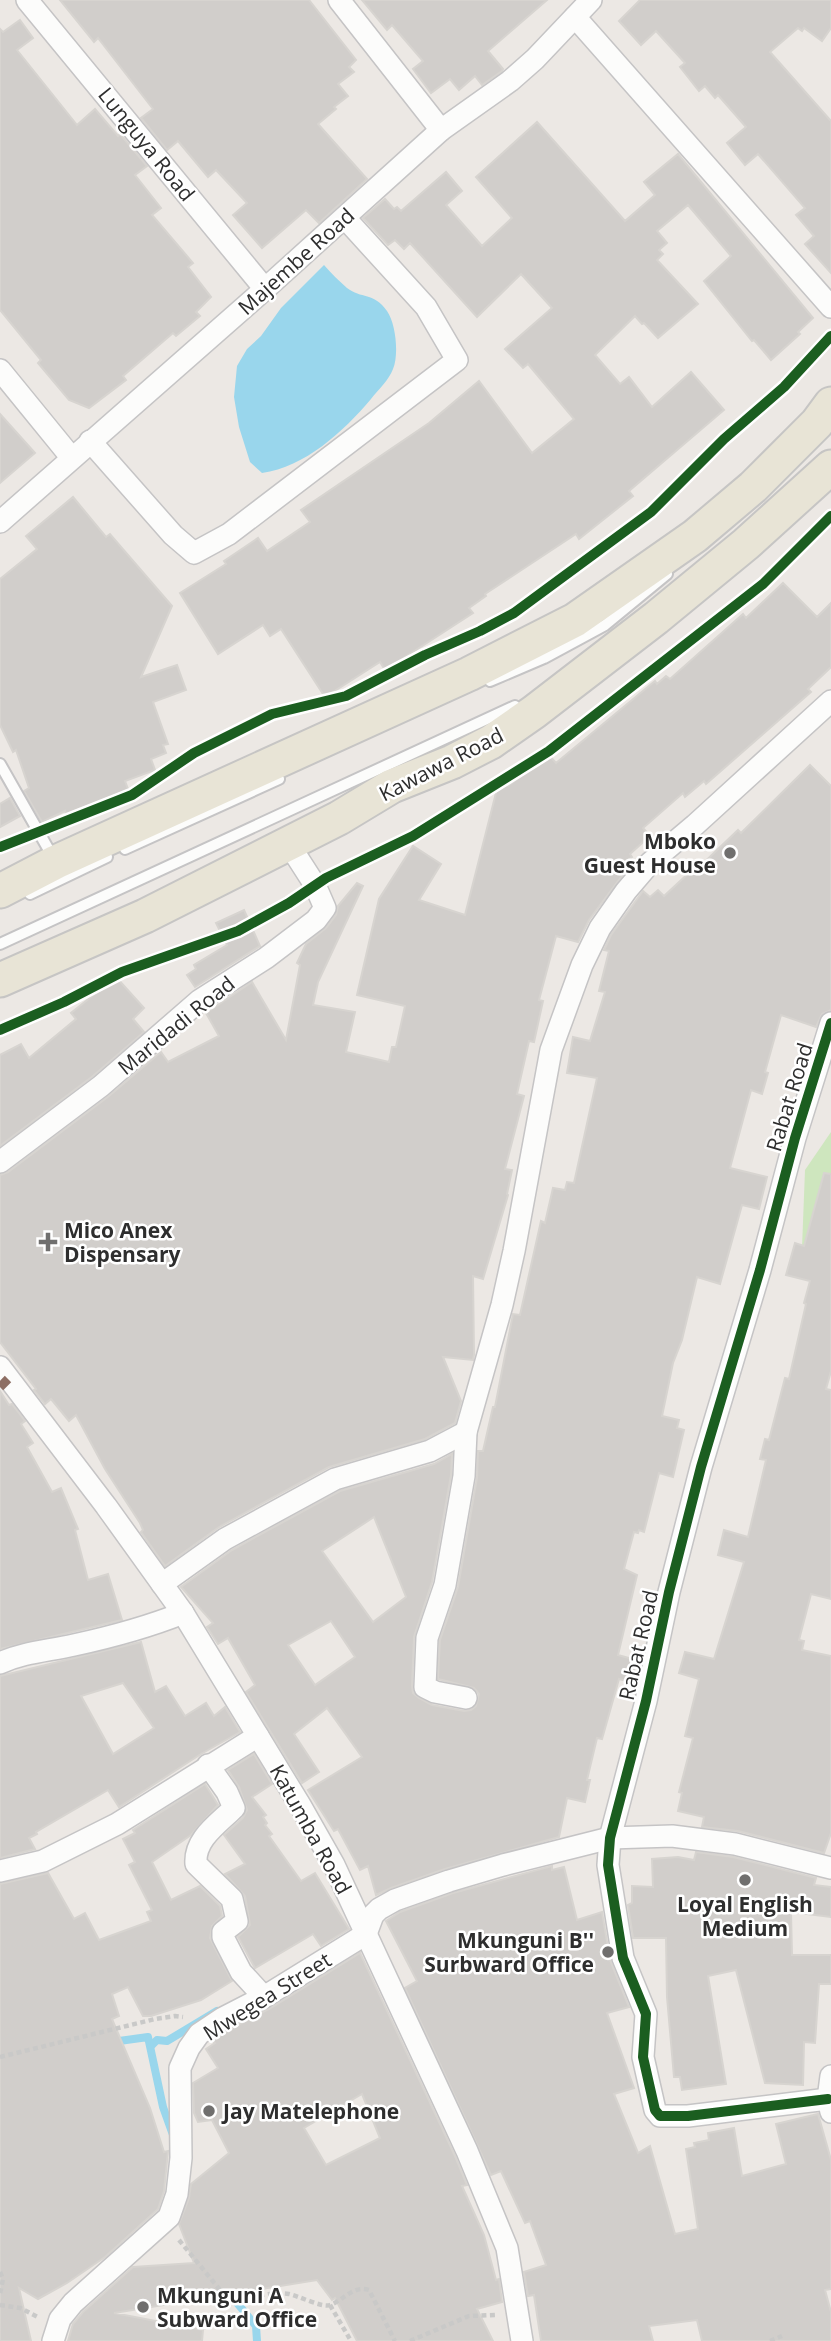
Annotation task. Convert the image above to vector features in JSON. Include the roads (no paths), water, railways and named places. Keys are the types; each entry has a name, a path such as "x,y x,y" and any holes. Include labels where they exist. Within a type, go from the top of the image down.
{"main road":[{"path":"12,894 56,862 456,680 575,620 695,536 753,487 817,423 831,404"},
{"name":"Kawawa Road","path":"0,980 145,916 340,818 392,786 452,762 491,742 656,618 746,544 831,467"}],"street":[{"name":"Lunguya Road","path":"27,0 265,289"},
{"path":"338,0 441,130"},
{"name":"Majembe Road","path":"0,522 441,130 489,98 535,59 591,0"},
{"path":"575,17 831,307"},
{"path":"90,441 173,535 194,553 229,534 457,360 426,307 345,218"},
{"path":"0,370 71,457"},
{"path":"466,1698 426,1688 425,1651 428,1630 445,1585 464,1476 466,1432 512,1262 551,1050 572,989 600,928 650,863 831,701"},
{"name":"Maridadi Road","path":"0,1162 101,1086 200,1000 266,958 316,920 325,908 315,885 288,843"},
{"name":"Rabat Road","path":"830,2106 660,2116 655,2110 643,2057 646,2014 623,1958 608,1865 610,1838 646,1701 669,1592 701,1467 760,1270 795,1138 831,1023"},
{"name":"Katumba Road","path":"0,1367 184,1613 334,1865 467,2151 507,2248 522,2341"},
{"path":"162,1584 226,1539 335,1479 430,1451 466,1432"},
{"path":"0,1663 27,1653 47,1651 135,1630 184,1613"},
{"path":"0,1871 43,1861 77,1845 117,1824 258,1736"},
{"path":"208,1765 227,1791 234,1808 213,1825 195,1855 196,1864 235,1905 237,1921 223,1932 223,1937 241,1972 264,1997"},
{"path":"366,1934 373,1915 379,1909 404,1897 460,1878 610,1838 672,1836 723,1842 831,1868"},
{"name":"Mwegea Street","path":"53,2341 60,2319 84,2292 169,2217 177,2194 181,2158 180,2068 189,2048 200,2034 232,2012 264,1997 366,1934"},
{"path":"830,2106 831,2076"}],"lane":[{"path":"483,684 544,658 605,625 680,564"},
{"path":"628,624 660,601 690,574"},
{"name":"Kawawa Road","path":"0,944 522,702"},
{"path":"0,764 56,862"},
{"path":"12,894 289,774"}],"water":[{"path":"324,265 347,288 372,298 387,311 394,331 395,363 383,385 336,435 293,464 262,473 250,462 239,427 234,397 237,366 247,349 261,336 281,308"}],"waterway":[{"path":"151,2046 157,2040 167,2041 217,2011"},
{"path":"112,2042 148,2037 163,2107 173,2135"},
{"path":"224,2287 256,2326 257,2341"}],"place":[{"name":"Mboko Guest House","path":"730,853"},
{"name":"Mico Anex Dispensary","path":"48,1242"},
{"name":"Loyal English Medium","path":"745,1880"},
{"name":"Mkunguni B'' Surbward Office","path":"608,1952"},
{"name":"Jay Matelephone","path":"209,2111"},
{"name":"Mkunguni A Subward Office","path":"143,2307"}]}
